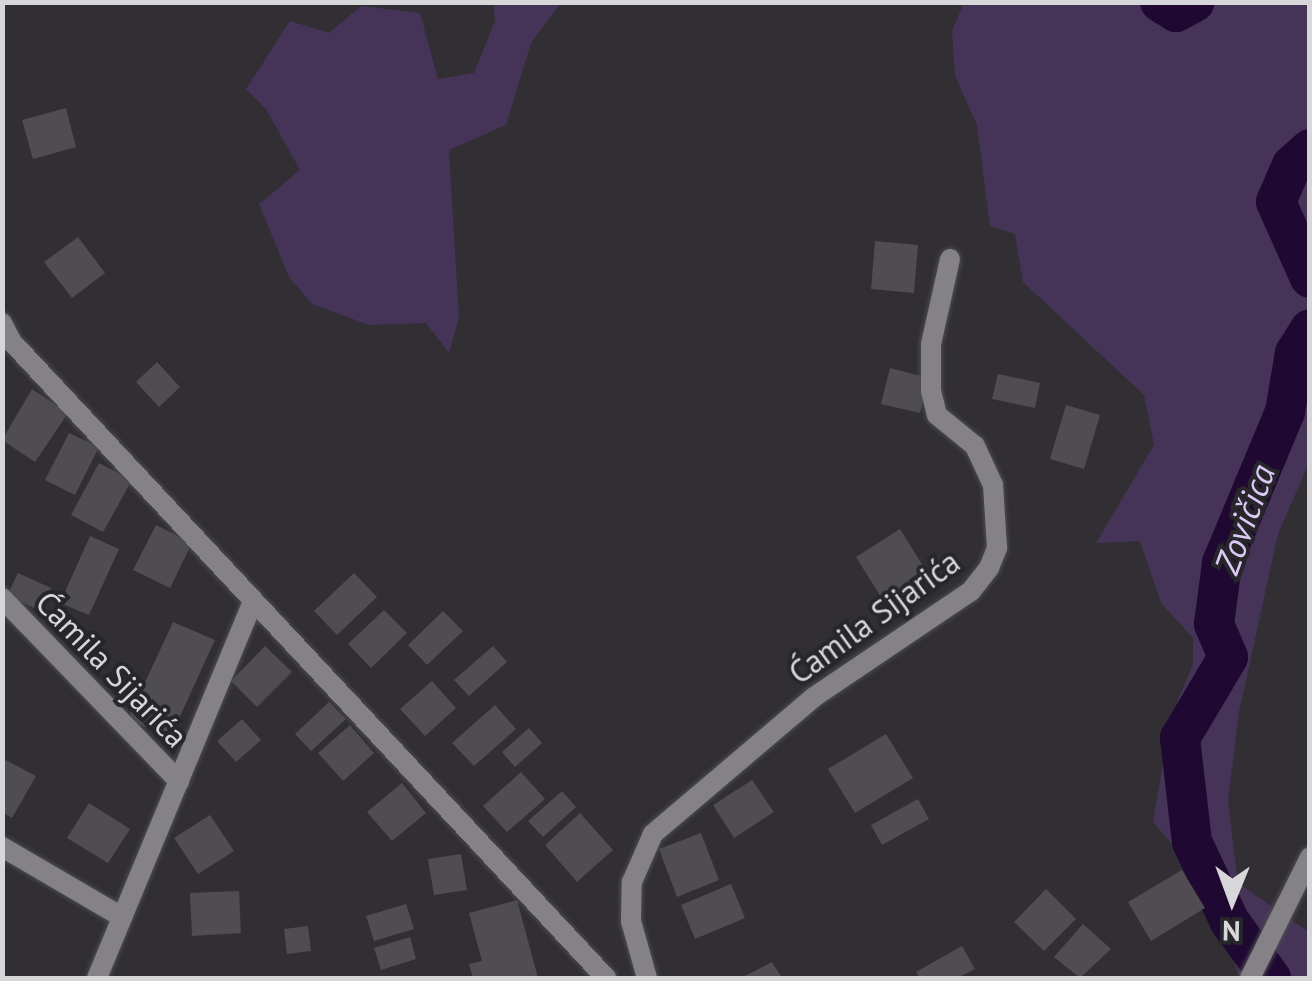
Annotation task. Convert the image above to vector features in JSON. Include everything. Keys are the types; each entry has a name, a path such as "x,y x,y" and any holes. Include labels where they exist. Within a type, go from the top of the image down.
{"street":[{"name":"Ćamila Sijarića","path":"647,978 631,921 632,882 653,834 814,697 970,591 989,568 997,548 993,485 975,446 937,415 931,391 931,344 950,259"},
{"path":"2,323 11,341 606,978"},
{"name":"Ćamila Sijarića","path":"2,598 179,781"},
{"name":"Ćamila Sijarića","path":"97,978 253,602"},
{"path":"2,847 122,917"},
{"path":"1250,978 1275,936 1310,857"}],"shaded area":[{"path":"493,3 561,3 531,43 506,125 449,150 459,318 449,353 426,323 369,325 312,304 289,277 259,204 300,170 266,109 246,89 290,21 329,33 361,6 420,13 438,79 474,73 495,21"},
{"path":"964,3 1309,3 1309,463 1278,534 1239,712 1228,801 1238,883 1309,932 1309,978 1240,978 1217,915 1184,858 1153,822 1171,717 1193,664 1193,638 1161,603 1140,541 1096,543 1154,445 1144,395 1023,282 1015,234 990,226 977,125 955,76 952,31"}],"building":[{"path":"66,108 76,147 33,159 22,120"},
{"path":"78,237 105,273 72,298 44,262"},
{"path":"875,241 918,245 914,293 871,289"},
{"path":"157,362 180,387 159,407 136,382"},
{"path":"890,368 929,378 920,413 881,404"},
{"path":"998,374 1040,383 1035,408 992,399"},
{"path":"32,389 68,413 35,462 2,440"},
{"path":"1066,405 1100,415 1084,469 1050,459"},
{"path":"69,433 99,447 75,495 45,480"},
{"path":"99,463 132,480 103,532 71,515"},
{"path":"156,525 192,543 170,588 133,570"},
{"path":"900,529 928,574 884,602 856,557"},
{"path":"90,536 119,549 89,615 60,603"},
{"path":"18,573 51,588 41,611 7,596"},
{"path":"354,573 377,597 337,635 314,611"},
{"path":"384,610 407,633 371,668 348,644"},
{"path":"443,611 463,631 427,665 408,645"},
{"path":"173,622 215,640 170,738 128,719"},
{"path":"265,646 292,672 257,707 231,681"},
{"path":"493,646 507,662 469,696 454,680"},
{"path":"432,681 456,708 425,736 400,709"},
{"path":"329,702 346,719 311,751 295,734"},
{"path":"495,705 516,729 474,766 452,743"},
{"path":"242,719 261,740 236,762 217,741"},
{"path":"350,725 374,753 343,781 318,753"},
{"path":"529,728 542,743 515,767 502,752"},
{"path":"886,734 913,778 855,813 828,769"},
{"path":"2,758 36,776 12,818 2,812"},
{"path":"521,772 545,799 507,832 483,806"},
{"path":"752,780 774,812 734,838 713,805"},
{"path":"402,783 426,813 392,841 367,812"},
{"path":"562,791 576,807 543,837 528,821"},
{"path":"918,799 929,819 882,845 871,825"},
{"path":"89,803 130,829 108,863 67,838"},
{"path":"580,813 613,850 577,882 545,845"},
{"path":"210,815 234,851 198,874 174,838"},
{"path":"701,833 719,880 677,897 659,849"},
{"path":"461,854 467,890 434,895 428,859"},
{"path":"1182,870 1205,908 1151,941 1128,902"},
{"path":"731,884 745,918 695,939 681,905"},
{"path":"1046,889 1076,919 1044,951 1014,922"},
{"path":"239,891 241,933 192,936 190,893"},
{"path":"517,900 538,978 473,978 469,964 482,961 469,913"},
{"path":"406,904 414,929 374,941 366,916"},
{"path":"1083,924 1111,949 1080,978 1054,957"},
{"path":"308,926 311,951 287,954 284,929"},
{"path":"410,937 416,959 381,970 374,948"},
{"path":"962,946 975,969 957,978 920,978 916,972"},
{"path":"772,962 782,978 741,978"}],"waterway":[{"name":"Zovičica","path":"1160,2 1176,12 1195,2"},
{"name":"Zovičica","path":"1310,149 1292,165 1276,202 1310,278"},
{"name":"Zovičica","path":"1271,978 1230,922 1192,842 1180,738 1228,657 1214,624 1222,563 1285,412 1295,353 1310,329"}]}
